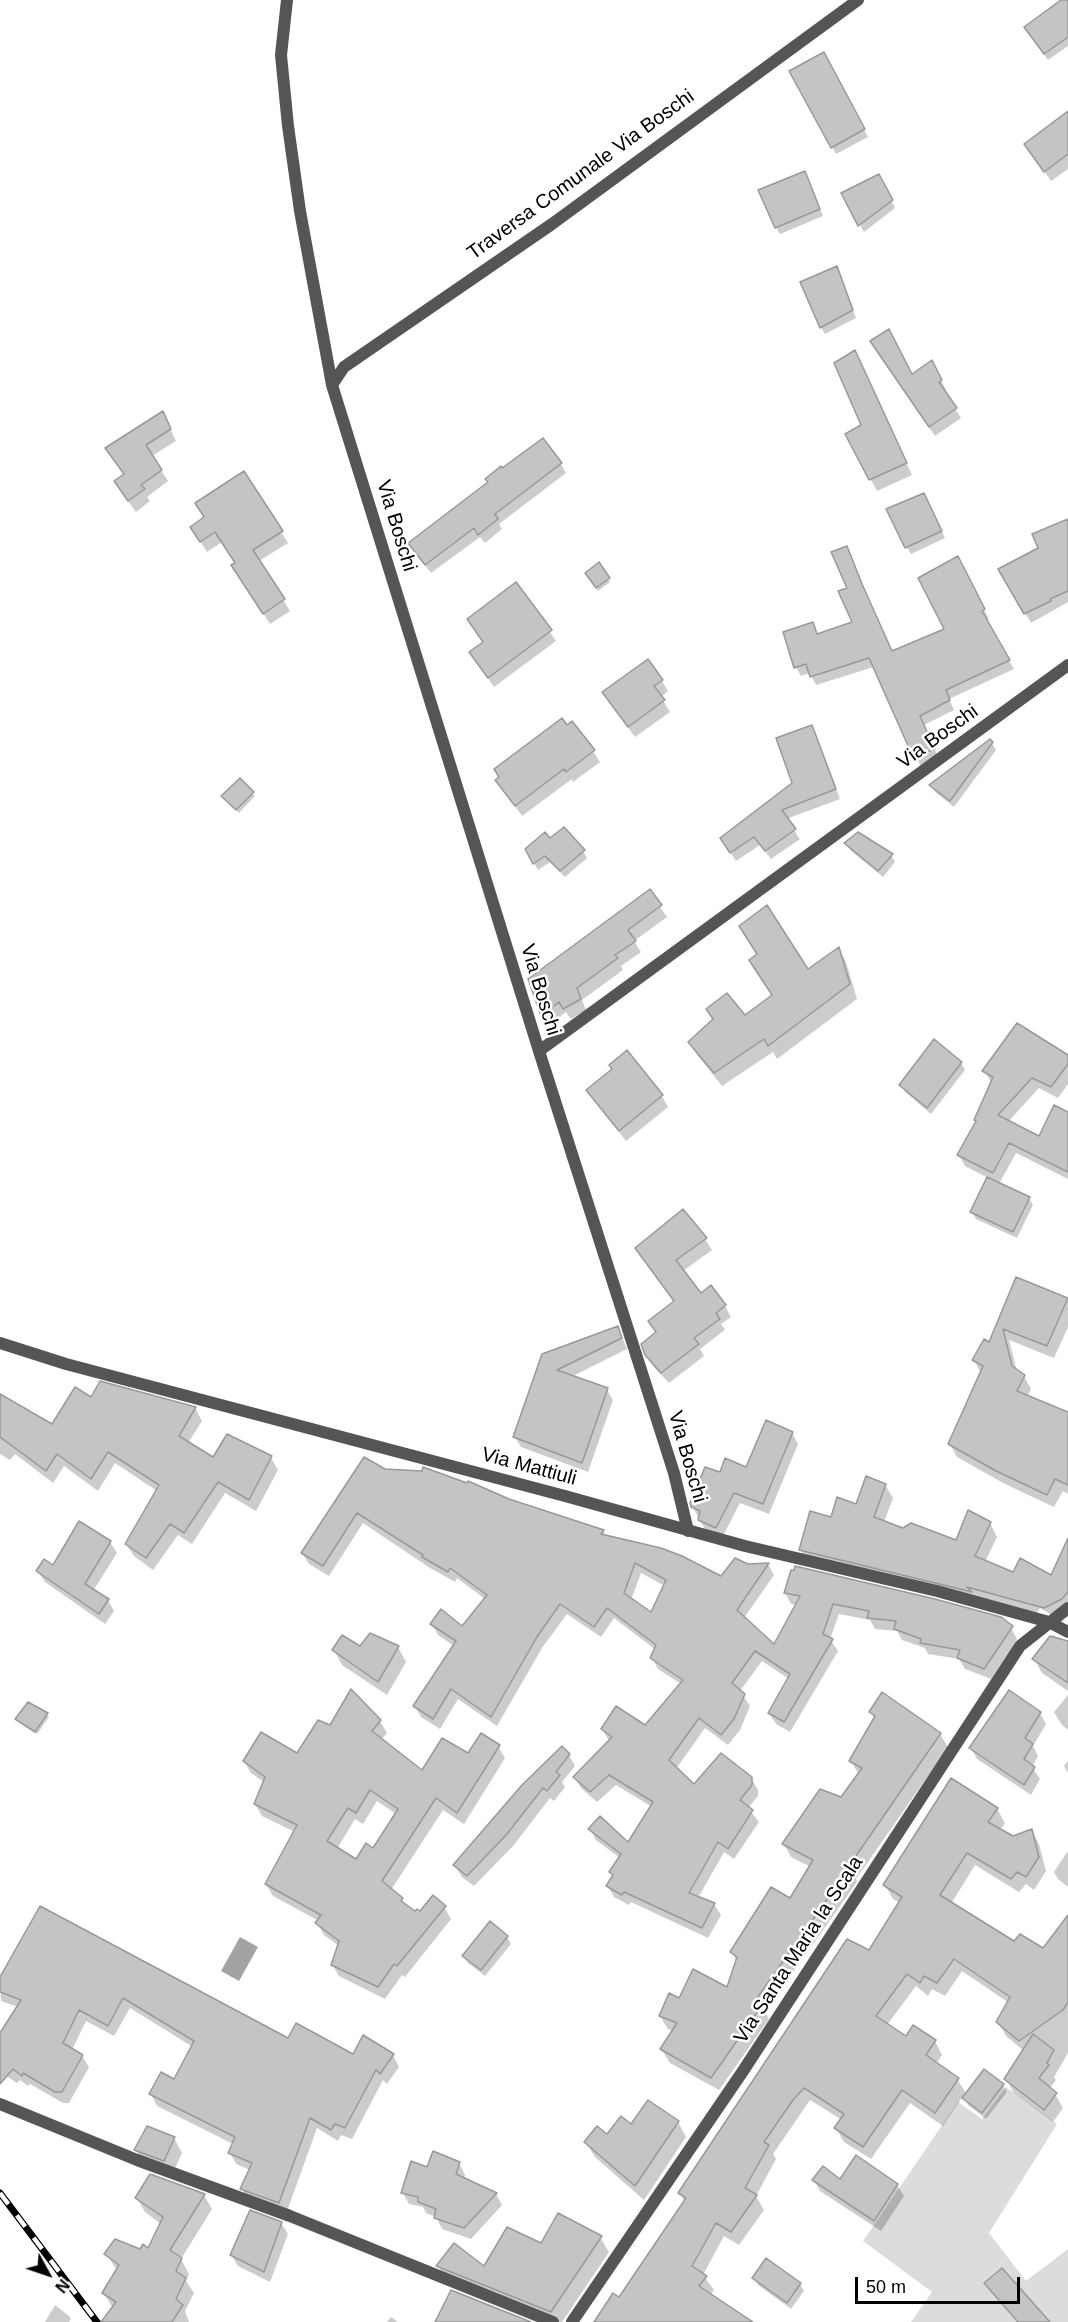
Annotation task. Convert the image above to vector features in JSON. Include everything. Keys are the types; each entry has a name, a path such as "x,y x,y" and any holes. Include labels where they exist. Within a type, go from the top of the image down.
{"street":[{"name":"Via Boschi","path":"287,0 281,55 288,126 300,211 332,385 539,1051 674,1473 688,1531"},
{"name":"Traversa Comunale Via Boschi","path":"332,385 344,367 552,224 858,0"},
{"name":"Via Boschi","path":"539,1051 1068,665"},
{"name":"Via Mattiuli","path":"0,1343 66,1364 756,1549 937,1591 1049,1622 1068,1632"},
{"name":"Via Santa Maria la Scala","path":"572,2322 743,2071 1020,1646 1068,1608"},
{"path":"0,2104 137,2160 290,2216 553,2322"}],"shaded area":[{"path":"240,1937 258,1947 239,1981 221,1971"},
{"path":"1006,2087 1057,2124 989,2233 1026,2281 1068,2249 1068,2322 911,2322 932,2292 863,2241 958,2102 982,2119"}],"building":[{"path":"1061,0 1068,0 1068,37 1044,54 1024,27"},
{"path":"824,52 865,129 831,148 789,71"},
{"path":"1068,111 1068,154 1044,172 1024,144"},
{"path":"805,171 820,209 775,228 758,190"},
{"path":"879,174 893,200 858,226 841,193"},
{"path":"837,266 853,310 820,328 800,282"},
{"path":"889,329 912,374 932,360 942,380 939,382 957,408 929,427 870,341"},
{"path":"855,350 907,463 869,480 845,434 861,425 834,363"},
{"path":"163,411 171,429 146,445 162,470 141,485 145,489 128,501 114,481 124,474 105,448"},
{"path":"543,438 562,463 495,514 498,519 478,535 474,528 425,565 408,543 488,482 485,479 501,466 502,468"},
{"path":"244,471 283,531 253,550 285,599 263,614 231,565 235,563 215,532 200,542 190,527 204,517 195,503"},
{"path":"924,493 942,531 905,548 886,509"},
{"path":"1068,519 1068,591 1024,614 998,569 1038,548 1032,534"},
{"path":"847,546 892,651 944,629 918,578 958,556 985,609 982,611 1010,660 946,690 950,700 920,716 935,749 913,757 869,658 810,677 806,664 794,668 783,632 813,622 817,634 852,622 838,591 847,588 831,552"},
{"path":"599,562 610,578 596,588 585,573"},
{"path":"516,582 552,630 488,678 469,652 483,642 467,619"},
{"path":"648,659 663,680 654,686 665,700 628,727 602,692"},
{"path":"562,718 567,725 572,721 595,750 566,772 564,769 515,806 495,780 499,777 494,769"},
{"path":"812,725 836,789 782,810 796,829 765,851 754,837 730,853 720,838 792,783 776,738"},
{"path":"990,739 993,742 950,801 929,785"},
{"path":"240,778 254,792 236,810 221,796"},
{"path":"564,827 585,850 560,871 545,856 533,864 525,849 545,832 550,838"},
{"path":"858,832 893,854 878,871 844,843"},
{"path":"650,889 662,905 628,930 636,941 615,955 618,958 577,988 581,999 563,1009 559,1002 541,1016 528,979"},
{"path":"767,905 808,969 839,947 850,984 768,1046 764,1039 714,1073 688,1042 713,1019 706,1009 727,993 745,1015 772,995 749,960 757,954 739,926"},
{"path":"1017,1023 1068,1055 1068,1064 1051,1087 1032,1078 998,1115 1039,1136 1054,1105 1068,1112 1068,1172 1009,1143 993,1173 957,1155 976,1121 974,1120 993,1077 982,1071"},
{"path":"934,1039 962,1062 927,1108 899,1085"},
{"path":"627,1050 663,1095 619,1131 586,1090 612,1069 609,1065"},
{"path":"987,1177 1030,1197 1013,1232 970,1212"},
{"path":"683,1209 707,1238 676,1260 701,1293 711,1285 726,1305 716,1313 720,1319 694,1338 699,1344 661,1373 645,1355 641,1344 656,1332 648,1321 674,1301 635,1248"},
{"path":"1016,1277 1068,1298 1047,1346 1003,1329 1012,1366 1025,1375 1017,1391 1068,1412 1068,1485 1055,1479 1047,1495 996,1471 948,1444 983,1366 972,1360 984,1339 989,1342"},
{"path":"618,1326 622,1338 557,1370 608,1388 582,1463 513,1437 542,1354"},
{"path":"100,1381 196,1407 179,1436 213,1457 227,1434 272,1456 249,1500 218,1482 184,1533 170,1524 146,1558 125,1544 159,1485 108,1452 91,1479 57,1454 46,1471 0,1437 0,1394 52,1424 75,1387 91,1397"},
{"path":"766,1420 793,1432 763,1504 734,1493 716,1528 698,1520 700,1511 691,1507 690,1503 705,1467 720,1472 725,1458 746,1467"},
{"path":"364,1457 385,1469 422,1471 423,1467 467,1483 468,1481 509,1499 604,1530 601,1534 661,1548 721,1576 735,1558 748,1564 769,1563 737,1610 774,1644 800,1596 784,1593 791,1570 794,1570 795,1566 1001,1617 1013,1626 984,1669 957,1658 960,1650 920,1643 921,1639 894,1629 896,1621 867,1618 869,1611 833,1604 823,1634 833,1639 784,1722 768,1713 790,1674 755,1651 732,1683 745,1694 734,1719 721,1735 699,1718 669,1760 694,1784 721,1753 752,1777 752,1785 740,1800 753,1810 728,1849 718,1842 689,1893 715,1903 702,1928 624,1892 622,1895 606,1886 613,1875 609,1872 621,1854 588,1829 600,1816 628,1842 653,1802 609,1775 590,1792 573,1777 612,1737 601,1729 616,1706 645,1725 683,1680 650,1658 656,1645 607,1608 594,1627 560,1604 537,1637 491,1717 451,1689 433,1719 413,1706 456,1641 430,1624 441,1609 462,1626 487,1595 450,1568 448,1572 422,1557 423,1555 357,1513 323,1566 301,1553","holes":["635,1563 666,1580 651,1612 624,1593"]},
{"path":"866,1476 886,1484 874,1517 903,1528 911,1523 956,1540 968,1510 991,1522 975,1556 1013,1572 1020,1558 1051,1575 1068,1538 1068,1592 1062,1599 1044,1608 967,1587 972,1592 799,1550 810,1511 831,1517 837,1497 856,1504"},
{"path":"79,1521 111,1541 85,1584 109,1599 99,1614 36,1571 44,1559 53,1565"},
{"path":"370,1633 399,1646 378,1682 332,1650 342,1635 360,1646"},
{"path":"1050,1636 1068,1641 1068,1683 1032,1659"},
{"path":"351,1689 381,1720 372,1731 422,1770 442,1738 468,1753 481,1733 500,1745 457,1813 436,1798 382,1881 403,1898 401,1901 415,1911 417,1909 420,1911 433,1895 446,1906 397,1966 394,1964 378,1987 331,1965 339,1941 315,1923 321,1915 265,1884 297,1825 254,1804 265,1777 243,1761 261,1732 297,1753 318,1720 330,1725","holes":["370,1790 398,1809 373,1848 366,1843 356,1859 327,1841 348,1808 356,1813"]},
{"path":"1009,1690 1041,1712 1025,1738 1033,1744 1024,1759 1035,1767 1024,1785 969,1748"},
{"path":"882,1692 941,1733 755,2001 762,2005 711,2078 660,2049 677,2023 659,2016 669,1993 679,1998 693,1969 727,1987 737,1957 730,1952 771,1887 790,1898 813,1860 782,1844 820,1789 841,1797 862,1768 849,1761 875,1716 869,1712"},
{"path":"28,1702 48,1713 35,1732 15,1719"},
{"path":"562,1746 570,1754 556,1772 560,1775 547,1791 543,1788 507,1834 467,1876 453,1865 522,1785"},
{"path":"951,1778 998,1808 988,1822 1013,1836 1032,1829 1039,1857 1026,1877 1017,1872 1011,1879 967,1853 940,1895 1014,1941 1020,1934 1043,1948 1068,1915 1068,2002 1063,2010 1019,2041 996,2022 1010,1997 954,1959 937,1983 924,1976 920,1983 907,1974 876,2016 906,2036 913,2025 936,2040 926,2055 959,2078 935,2113 902,2090 863,2147 834,2128 844,2114 804,2088 793,2100 764,2142 769,2145 745,2188 757,2195 731,2232 716,2223 692,2266 707,2276 699,2286 753,2322 594,2322 613,2293 619,2297 686,2198 678,2193 847,1939 869,1950 902,1897 883,1885"},
{"path":"40,1906 288,2038 296,2023 353,2054 363,2035 394,2054 380,2074 376,2070 345,2128 335,2124 331,2130 310,2118 279,2203 240,2189 252,2163 228,2153 235,2137 149,2094 161,2072 174,2079 194,2041 123,1998 108,2026 79,2010 63,2043 83,2055 62,2092 55,2092 23,2073 22,2076 13,2069 0,2084 0,2033 21,2000 0,1992 0,1977"},
{"path":"490,1921 508,1936 481,1970 462,1956"},
{"path":"1033,2034 1054,2050 1047,2063 1049,2065 1039,2078 1057,2093 1044,2110 1004,2079"},
{"path":"984,2069 1004,2084 982,2113 962,2098"},
{"path":"648,2100 679,2121 635,2186 584,2142 597,2126 607,2134 621,2116 631,2124"},
{"path":"147,2126 175,2137 164,2161 134,2150"},
{"path":"433,2151 460,2162 456,2174 497,2193 464,2228 434,2218 436,2209 418,2202 418,2197 401,2193 411,2161 427,2167"},
{"path":"856,2155 898,2184 874,2221 812,2180 823,2166 840,2179"},
{"path":"150,2174 205,2194 170,2250 182,2258 176,2271 186,2278 176,2299 183,2305 172,2322 101,2322 116,2302 102,2293 119,2265 104,2254 115,2239 140,2249 143,2244 148,2248 163,2217 135,2198"},
{"path":"250,2210 282,2222 264,2272 230,2255"},
{"path":"558,2213 602,2236 551,2312 436,2266 454,2243 484,2266 507,2227 541,2243"},
{"path":"766,2258 801,2283 787,2303 752,2278"},
{"path":"1002,2268 1050,2322 1018,2322 984,2283"},
{"path":"451,2290 531,2322 435,2322"}],"railway":[{"path":"0,2193 97,2322"}]}
